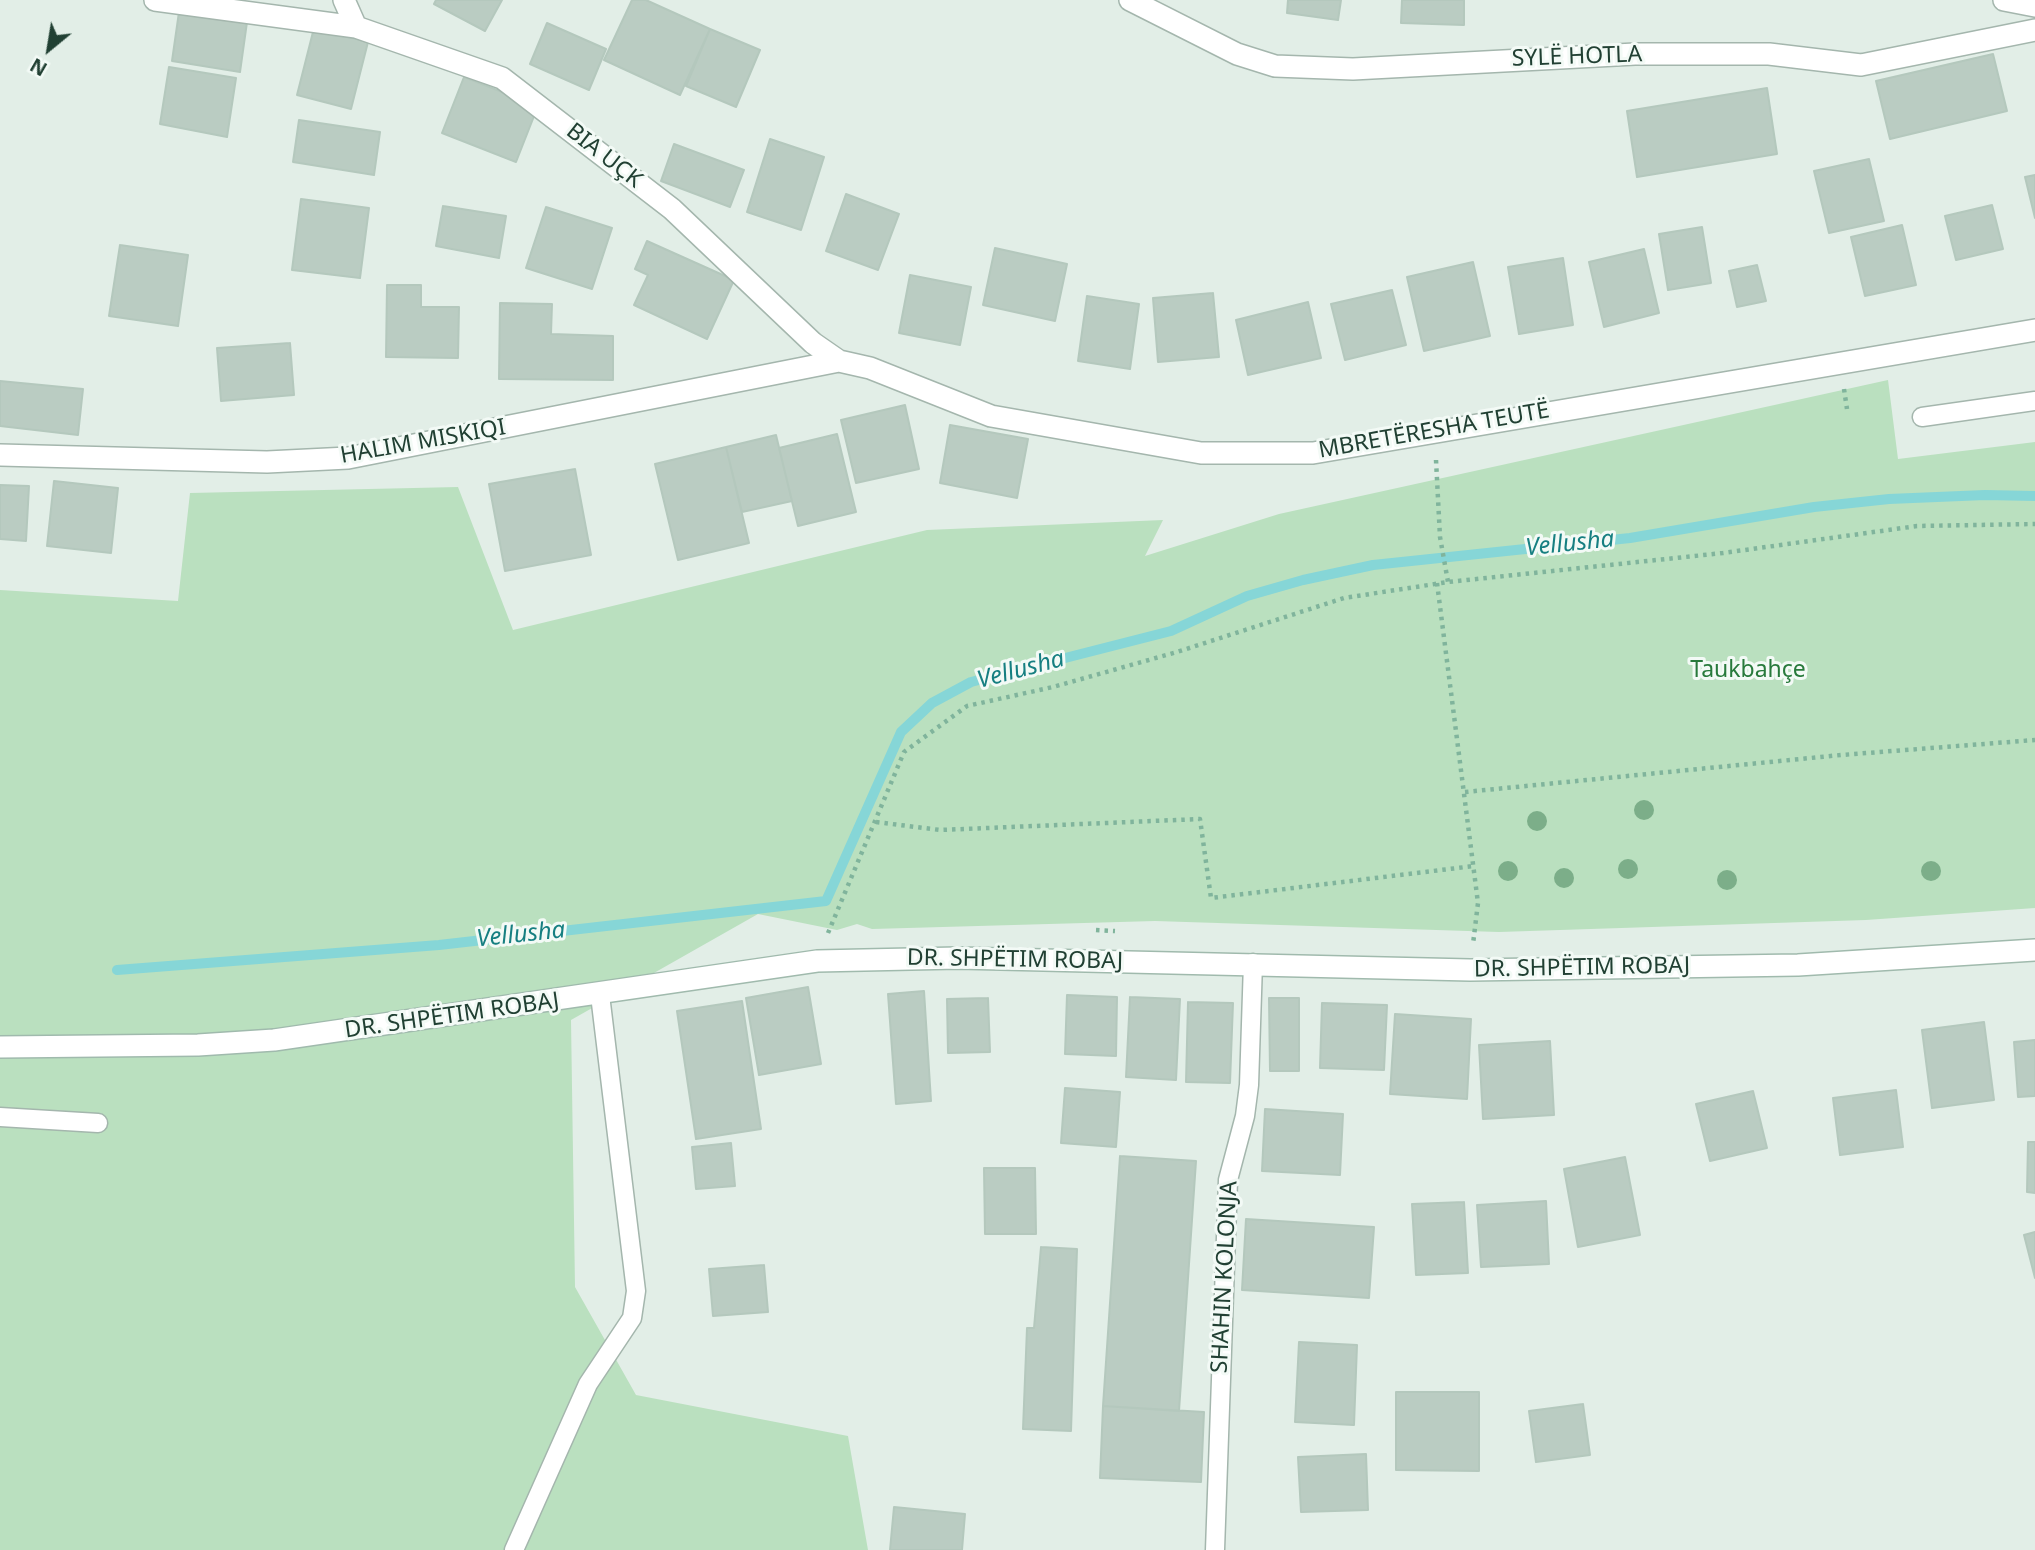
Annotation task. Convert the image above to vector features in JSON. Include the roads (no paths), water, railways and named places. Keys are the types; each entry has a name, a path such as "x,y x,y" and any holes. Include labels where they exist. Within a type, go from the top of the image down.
{"street":[{"name":"BIA UÇK","path":"155,0 356,27 502,78 672,209 813,343 839,361"},
{"path":"344,0 356,27"},
{"name":"SYLË HOTLA","path":"1130,0 1237,54 1275,66 1340,68 1635,54 1769,54 1861,65 2035,30"},
{"path":"2004,0 2035,6"},
{"name":"MBRETËRESHA TEUTË","path":"839,361 870,368 991,415 1201,453 1313,453 2035,330"},
{"name":"HALIM MISKIQI","path":"0,456 267,462 348,458 839,361"},
{"name":"DR. SHPËTIM ROBAJ","path":"0,1047 198,1045 274,1040 600,995 817,961 958,957 1470,971 1798,965 2035,950"}],"lane":[{"path":"1922,417 2035,401"},
{"name":"SHAHIN KOLONJA","path":"1215,1550 1228,1180 1245,1116 1249,1085 1253,963"},
{"path":"514,1550 588,1384 632,1318 636,1291 600,995"},
{"path":"0,1117 98,1123"}],"waterway":[{"name":"Vellusha","path":"117,970 439,945 826,901 901,732 932,703 971,682 1171,631 1247,596 1303,580 1373,565 1630,538 1814,507 1889,499 2035,496"}],"park label":[{"name":"Taukbahçe","path":"1748,670"}]}
